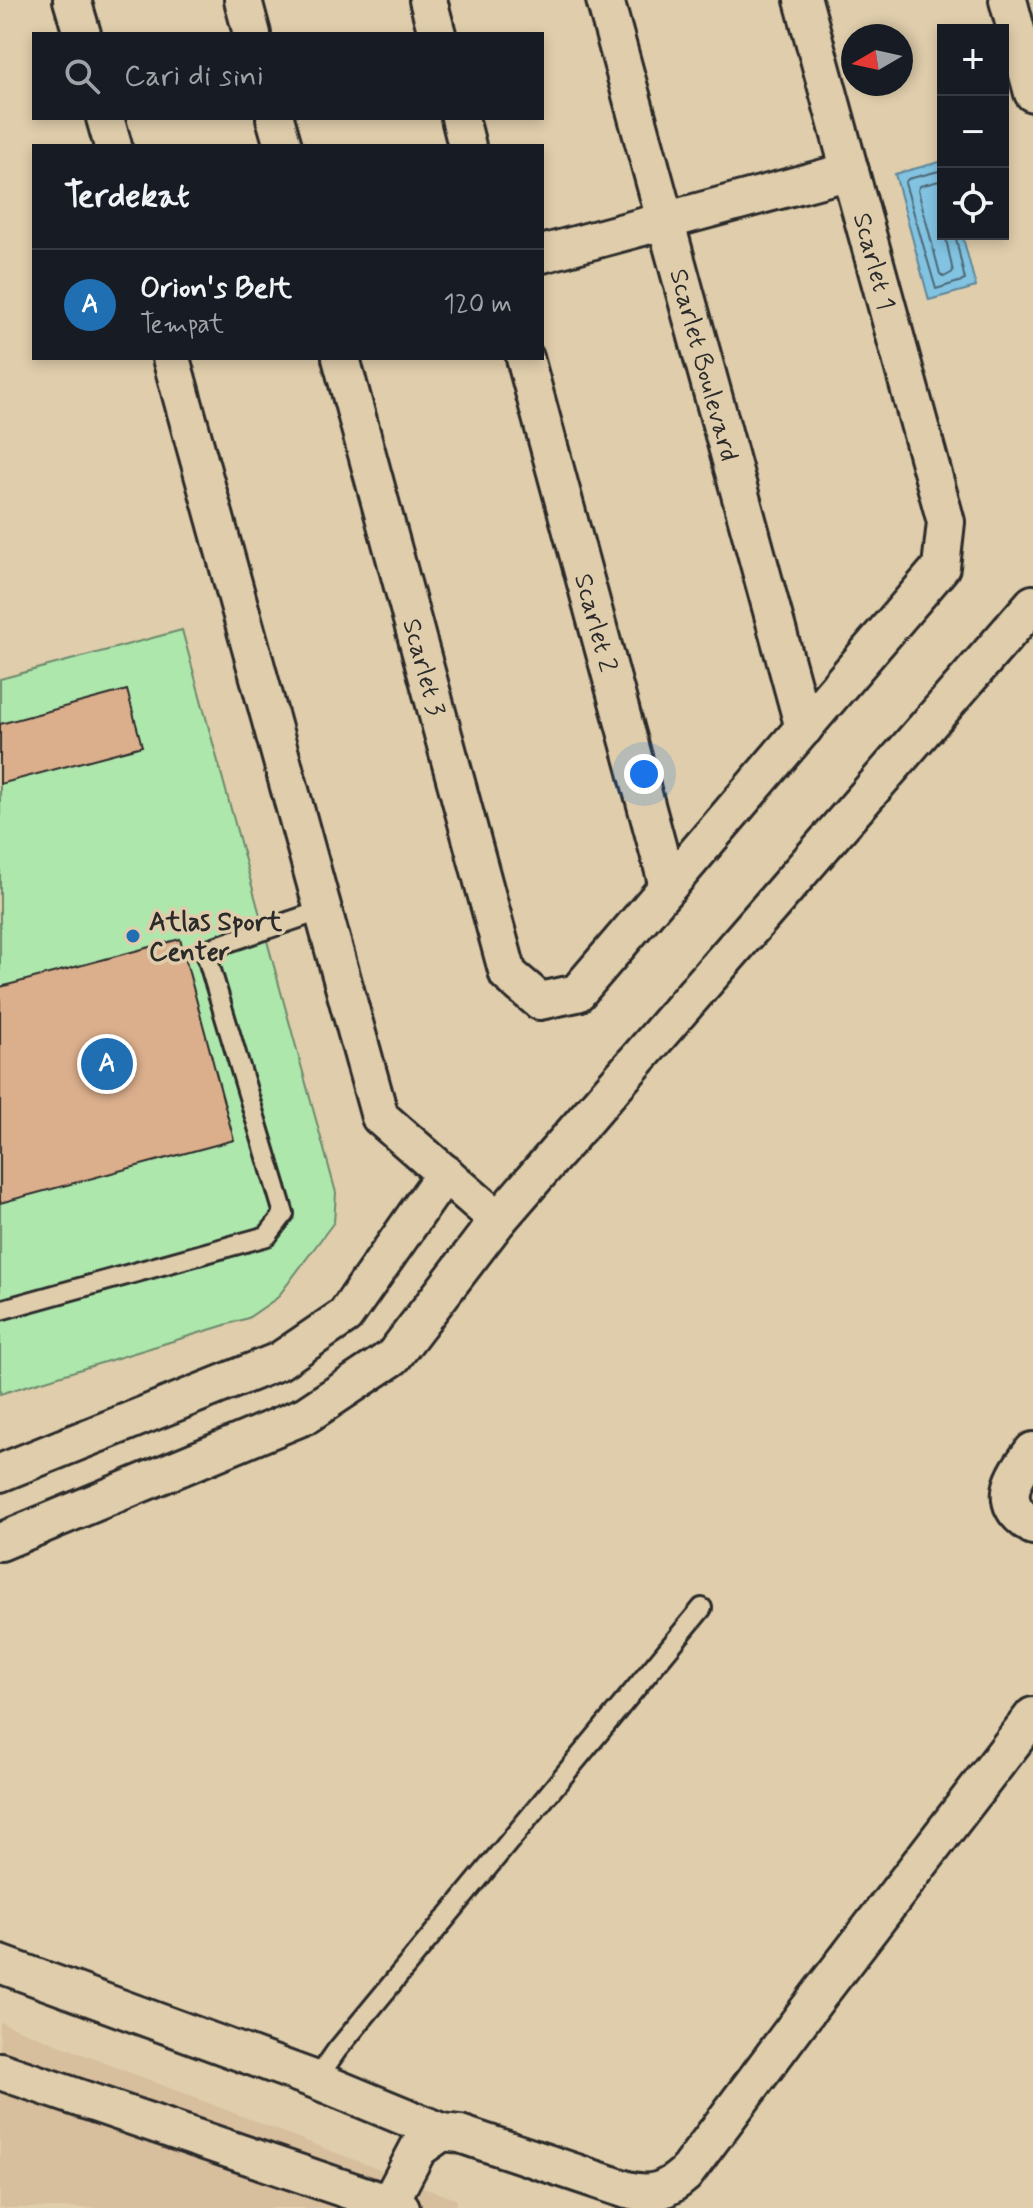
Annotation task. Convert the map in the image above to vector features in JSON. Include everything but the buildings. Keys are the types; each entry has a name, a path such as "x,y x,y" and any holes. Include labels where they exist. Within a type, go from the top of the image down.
{"street":[{"path":"72,0 81,32"},
{"path":"243,0 251,32"},
{"path":"428,0 436,32"},
{"name":"Scarlet Boulevard","path":"605,0 804,728"},
{"name":"Scarlet 1","path":"803,0 946,522 941,567 804,728"},
{"path":"1008,0 1033,93"},
{"path":"106,120 112,144"},
{"path":"276,120 282,144"},
{"path":"460,120 466,144"},
{"path":"544,253 850,171"},
{"path":"172,360 380,1117 498,1220"},
{"name":"Scarlet 3","path":"342,360 508,974 540,1001 577,993 668,886"},
{"name":"Scarlet 2","path":"526,360 668,886"},
{"path":"0,1542 306,1415 393,1357 498,1220 1033,604"},
{"path":"668,886 804,728"},
{"path":"0,1473 279,1361 345,1316 445,1173"},
{"path":"1033,1451 1011,1482 1011,1498 1025,1522 1033,1526"},
{"path":"0,1964 316,2080 442,2132 460,2134 627,2190 654,2194 671,2187 685,2174 1033,1716"},
{"path":"0,2071 395,2206 418,2149 442,2132"}],"lane":[{"path":"0,1310 267,1236 284,1214 205,950 323,910"},
{"path":"316,2080 347,2038 702,1608"}],"shaded area":[{"path":"0,2022 457,2200 456,2208 0,2208"}],"green space":[{"name":"Atlas Sport Center","path":"182,630 336,1193 334,1222 277,1298 248,1318 0,1394 0,679"}],"water":[{"path":"937,163 937,240 964,240 976,287 929,300 895,174"}],"place":[{"name":"Atlas Sport Center","path":"133,936"},
{"name":"Orion's Belt","path":"107,1064"}]}
